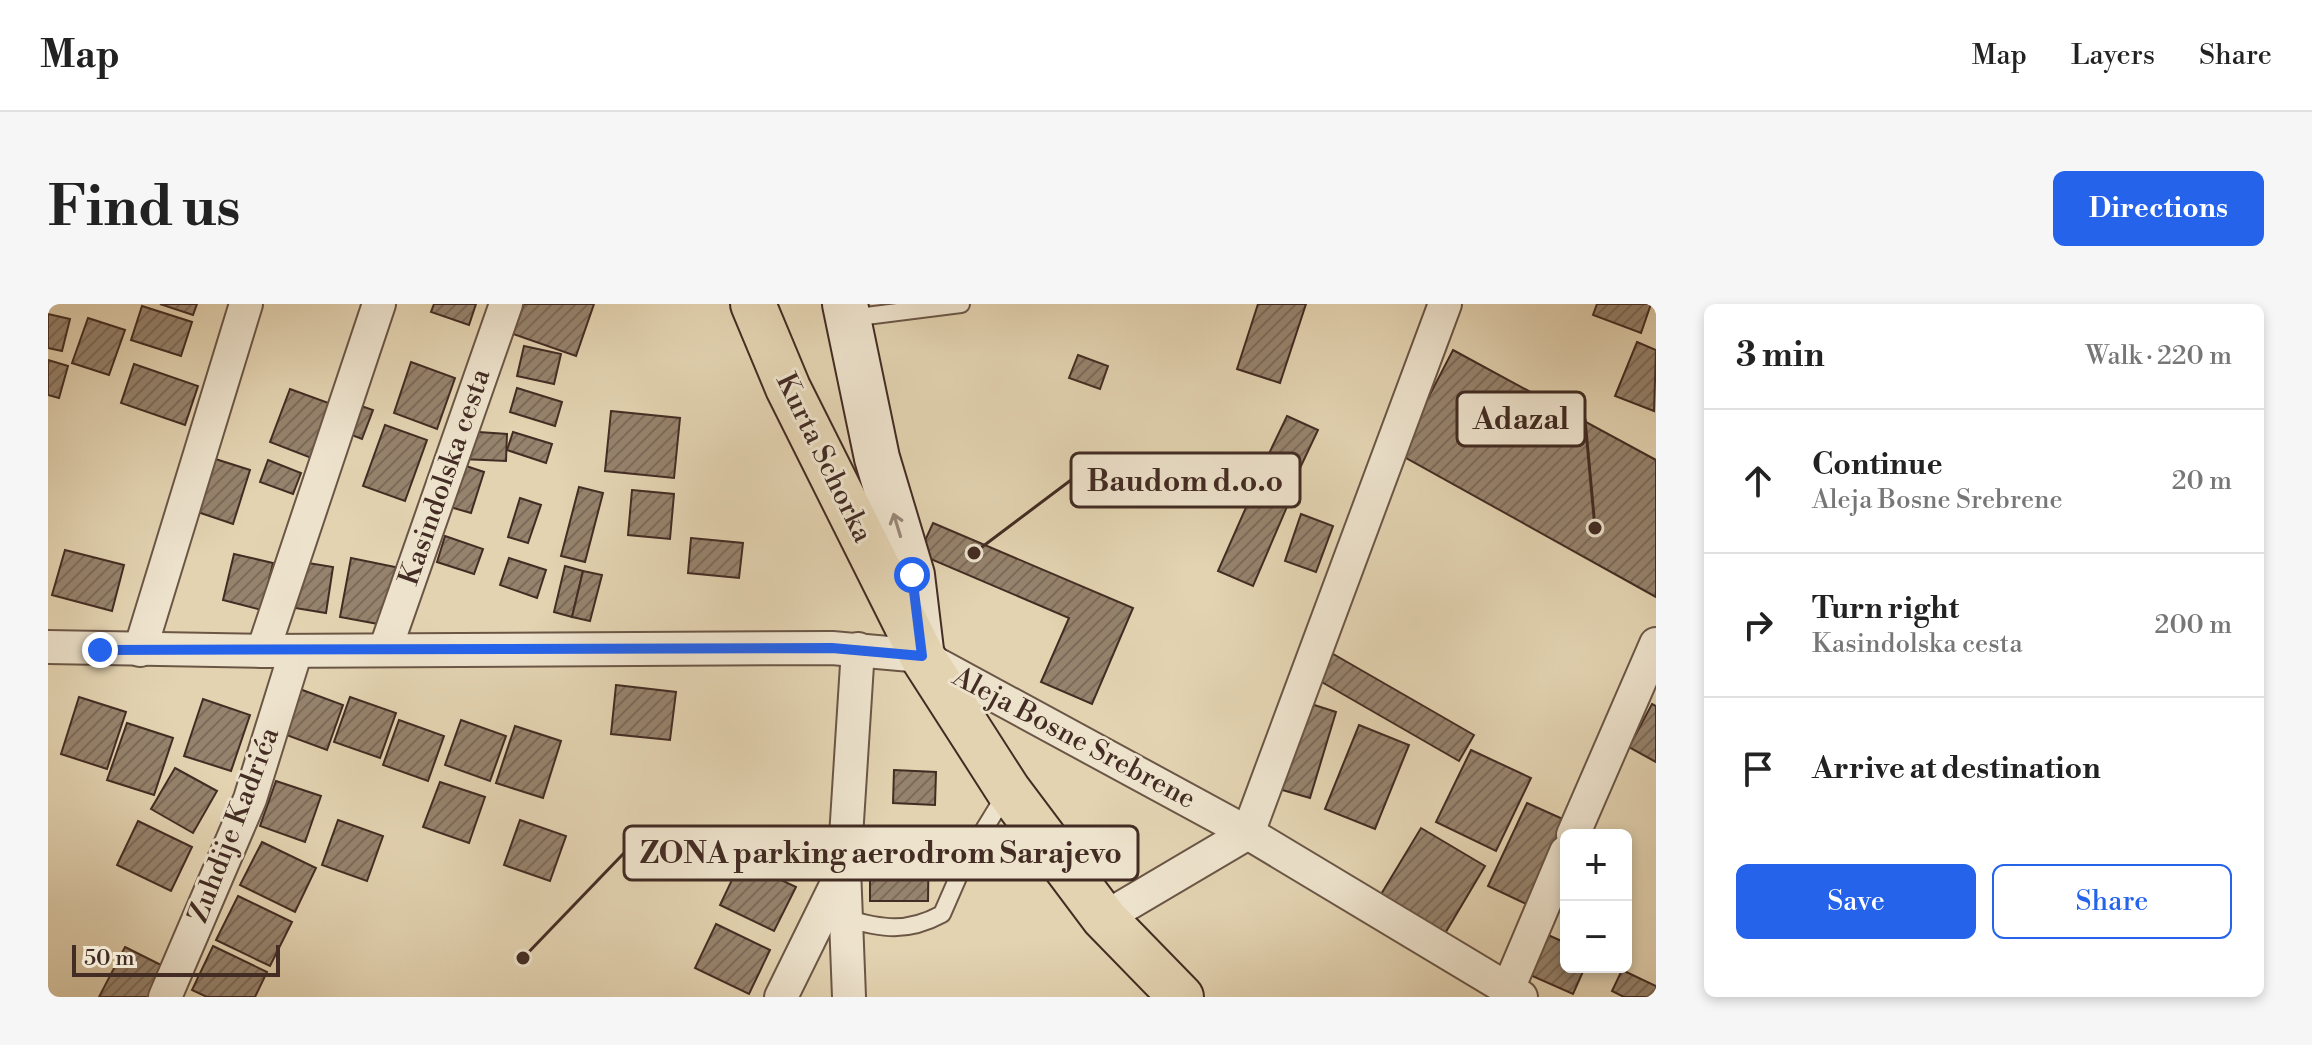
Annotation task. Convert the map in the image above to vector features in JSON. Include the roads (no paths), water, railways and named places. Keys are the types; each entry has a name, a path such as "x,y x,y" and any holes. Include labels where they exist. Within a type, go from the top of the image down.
{"main road":[{"name":"Kurta Schorka","path":"763,311 788,388 922,656 1008,790 1104,918 1181,997"}],"street":[{"path":"140,650 246,304"},
{"path":"263,651 379,304"},
{"name":"Kasindolska cesta","path":"385,650 506,304"},
{"path":"1104,918 1248,833 1445,304"},
{"name":"Aleja Bosne Srebrene","path":"847,311 877,458 912,575 922,656 1248,833 1515,993"},
{"path":"1576,829 1656,644"},
{"path":"48,647 263,651 858,649 922,656"},
{"path":"849,997 844,868 858,649"},
{"name":"Zuhdije Kadrića","path":"165,997 250,799 296,651"},
{"path":"781,997 844,868"},
{"path":"1515,993 1560,869"}],"lane":[{"path":"847,311 961,304"},
{"path":"845,918 880,929 904,929 942,914 966,859 1008,790"}],"place":[{"name":"Adazal","path":"1595,528"},
{"name":"Baudom d.o.o","path":"974,553"},
{"name":"ZONA parking aerodrom Sarajevo","path":"523,958"}]}
